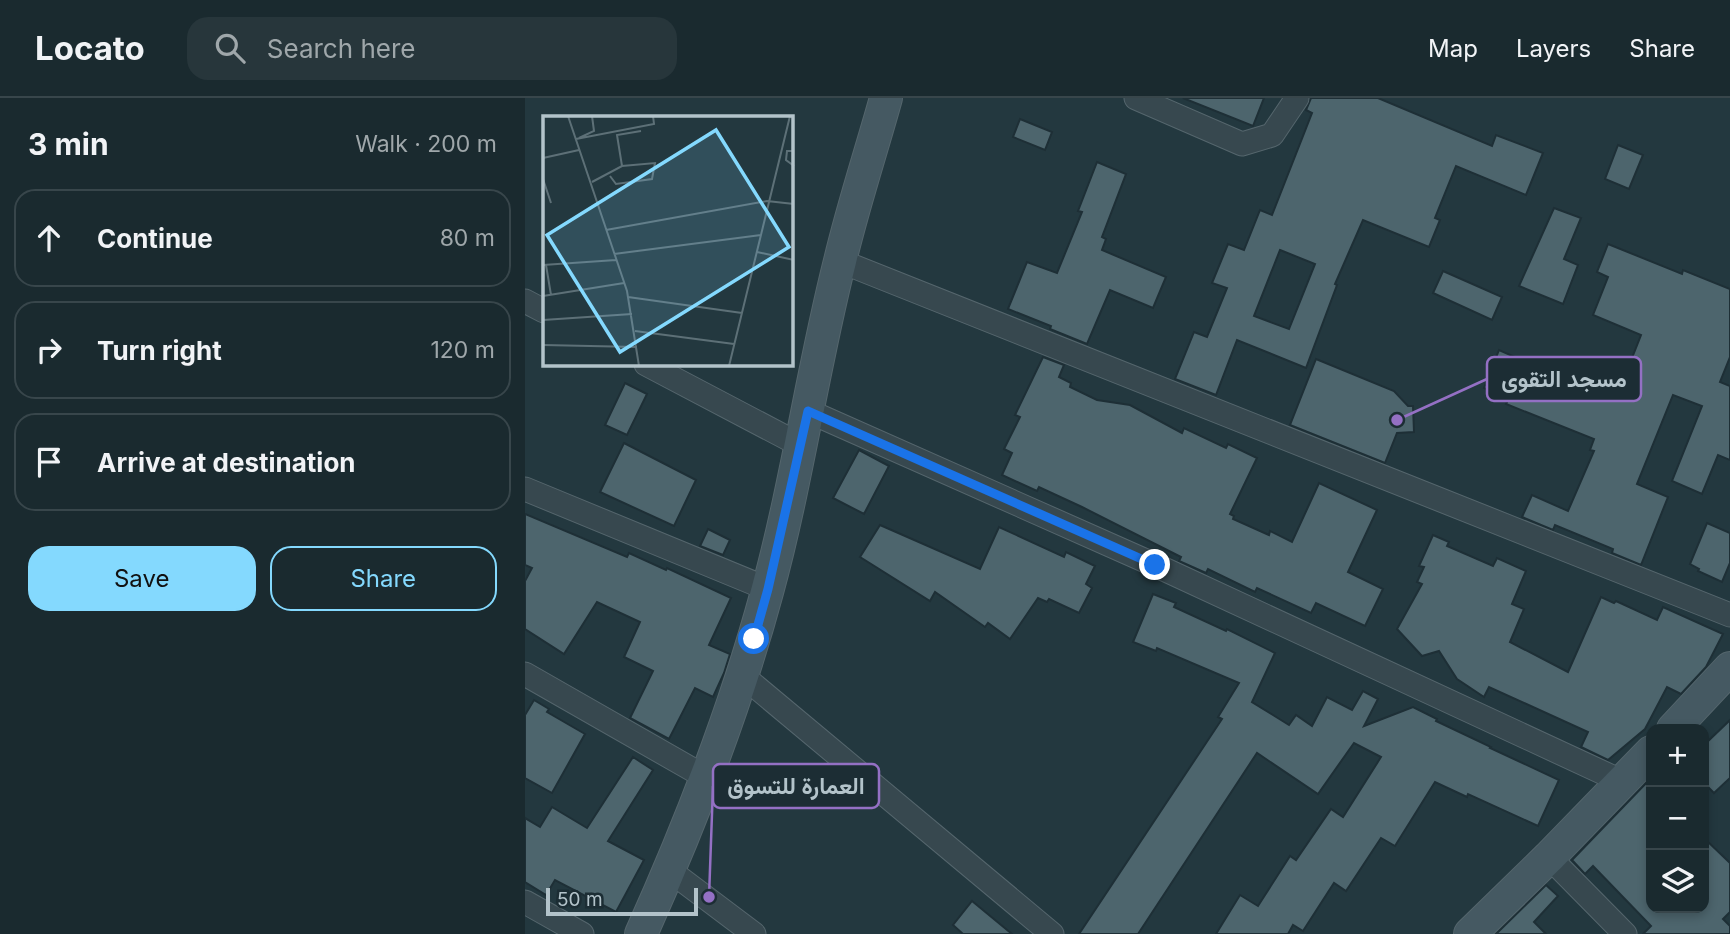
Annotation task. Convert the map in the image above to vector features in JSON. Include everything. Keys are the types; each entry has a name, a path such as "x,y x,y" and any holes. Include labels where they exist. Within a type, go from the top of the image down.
{"street":[{"path":"641,934 707,778 743,676 768,589 802,446 839,261 886,98"},
{"path":"1136,98 1243,145 1272,135 1297,98"},
{"path":"839,261 1730,615"},
{"path":"525,301 543,310"},
{"path":"650,366 802,446"},
{"path":"808,411 1155,565 1623,782"},
{"path":"525,489 768,589"},
{"path":"1678,724 1730,668"},
{"path":"525,674 707,778"},
{"path":"743,676 1052,934"},
{"path":"1469,934 1646,757"},
{"path":"1549,857 1625,934"},
{"path":"669,870 754,934"},
{"path":"525,902 582,934"}],"building":[{"path":"1183,98 1264,98 1253,126"},
{"path":"1311,98 1378,98 1492,146 1496,135 1543,153 1526,195 1456,166 1435,218 1440,220 1429,247 1363,220 1335,284 1337,285 1306,368 1237,340 1216,395 1175,379 1194,332 1207,337 1227,288 1212,283 1228,244 1244,250 1260,210 1272,215 1312,113 1306,110","holes":["1280,250 1315,264 1289,329 1254,316"]},
{"path":"1020,119 1052,132 1045,150 1013,137"},
{"path":"1618,145 1643,155 1629,189 1605,179"},
{"path":"1097,162 1126,174 1102,237 1106,239 1102,250 1166,277 1153,308 1110,290 1087,344 1008,309 1027,262 1057,273 1082,212 1078,211"},
{"path":"1554,208 1581,218 1564,259 1578,265 1563,304 1519,286"},
{"path":"1608,244 1682,274 1683,270 1730,289 1730,357 1720,382 1730,386 1730,460 1718,455 1702,494 1672,481 1702,406 1673,395 1637,484 1668,497 1641,565 1612,553 1613,549 1555,525 1553,530 1522,517 1532,495 1568,511 1594,451 1590,450 1594,439 1506,404 1509,398 1484,388 1499,350 1610,399 1612,394 1617,396 1641,335 1593,315 1608,277 1597,272"},
{"path":"1443,271 1502,297 1492,320 1433,293"},
{"path":"1043,357 1064,365 1059,377 1071,383 1070,387 1097,400 1130,405 1182,433 1184,428 1226,448 1228,444 1257,458 1230,514 1234,516 1233,519 1269,535 1270,531 1292,542 1319,483 1377,510 1348,572 1383,589 1365,626 1316,603 1311,613 1257,588 1255,592 1208,569 1206,573 1179,561 1181,557 1082,507 1039,487 1037,491 1002,475 1012,453 1004,449 1020,417 1015,415"},
{"path":"1316,359 1394,391 1408,406 1413,406 1414,432 1397,433 1385,463 1290,425"},
{"path":"625,383 647,394 627,435 605,425"},
{"path":"624,443 696,480 674,526 600,492"},
{"path":"859,450 889,466 864,514 833,498"},
{"path":"525,514 627,557 629,553 666,570 667,568 731,598 709,645 730,654 724,673 713,697 695,688 669,739 630,718 653,671 624,657 640,622 597,602 564,654 525,629 525,581 532,568 525,565"},
{"path":"1707,523 1730,533 1730,563 1722,582 1698,571 1699,569 1690,564"},
{"path":"880,525 980,569 999,527 1064,557 1066,552 1095,566 1086,584 1092,588 1079,613 1049,599 1047,602 1038,598 1010,639 988,623 985,627 935,592 930,601 860,557"},
{"path":"708,529 730,540 723,555 700,546"},
{"path":"1433,535 1449,542 1447,546 1493,566 1497,558 1526,571 1512,604 1524,609 1510,642 1568,672 1601,597 1657,620 1663,607 1723,634 1706,667 1681,694 1667,687 1645,729 1608,760 1581,747 1588,732 1489,687 1484,697 1457,679 1439,651 1422,656 1397,629 1422,584 1417,582 1424,567 1419,566"},
{"path":"1153,594 1176,603 1174,607 1275,653 1252,702 1289,725 1296,715 1312,726 1327,697 1352,710 1363,691 1378,699 1364,726 1413,707 1490,748 1559,780 1538,826 1435,782 1395,846 1381,838 1346,891 1334,883 1303,931 1293,925 1288,934 1216,934 1240,895 1258,906 1290,856 1296,860 1331,809 1343,817 1381,757 1354,743 1318,794 1257,753 1138,934 1079,934 1222,719 1218,717 1239,683 1157,648 1156,651 1133,642"},
{"path":"534,700 549,709 547,712 585,734 552,793 525,778 525,715"},
{"path":"1730,720 1730,778 1714,793 1709,788 1709,740"},
{"path":"633,757 653,770 608,841 644,860 616,912 555,880 546,895 525,882 525,818 540,827 552,807 587,828"},
{"path":"1646,783 1646,913 1709,913 1709,843 1730,863 1730,912 1723,919 1730,926 1730,934 1643,934 1651,926 1593,866 1585,874 1572,860"},
{"path":"1546,885 1558,896 1534,922 1546,934 1496,934"},
{"path":"972,901 1012,934 963,934 953,925"}],"place":[{"name":"مسجد التقوى","path":"1397,420"},
{"name":"العمارة للتسوق","path":"709,897"}],"route":[{"path":"754,639 802,446 808,411 1155,565"}]}
